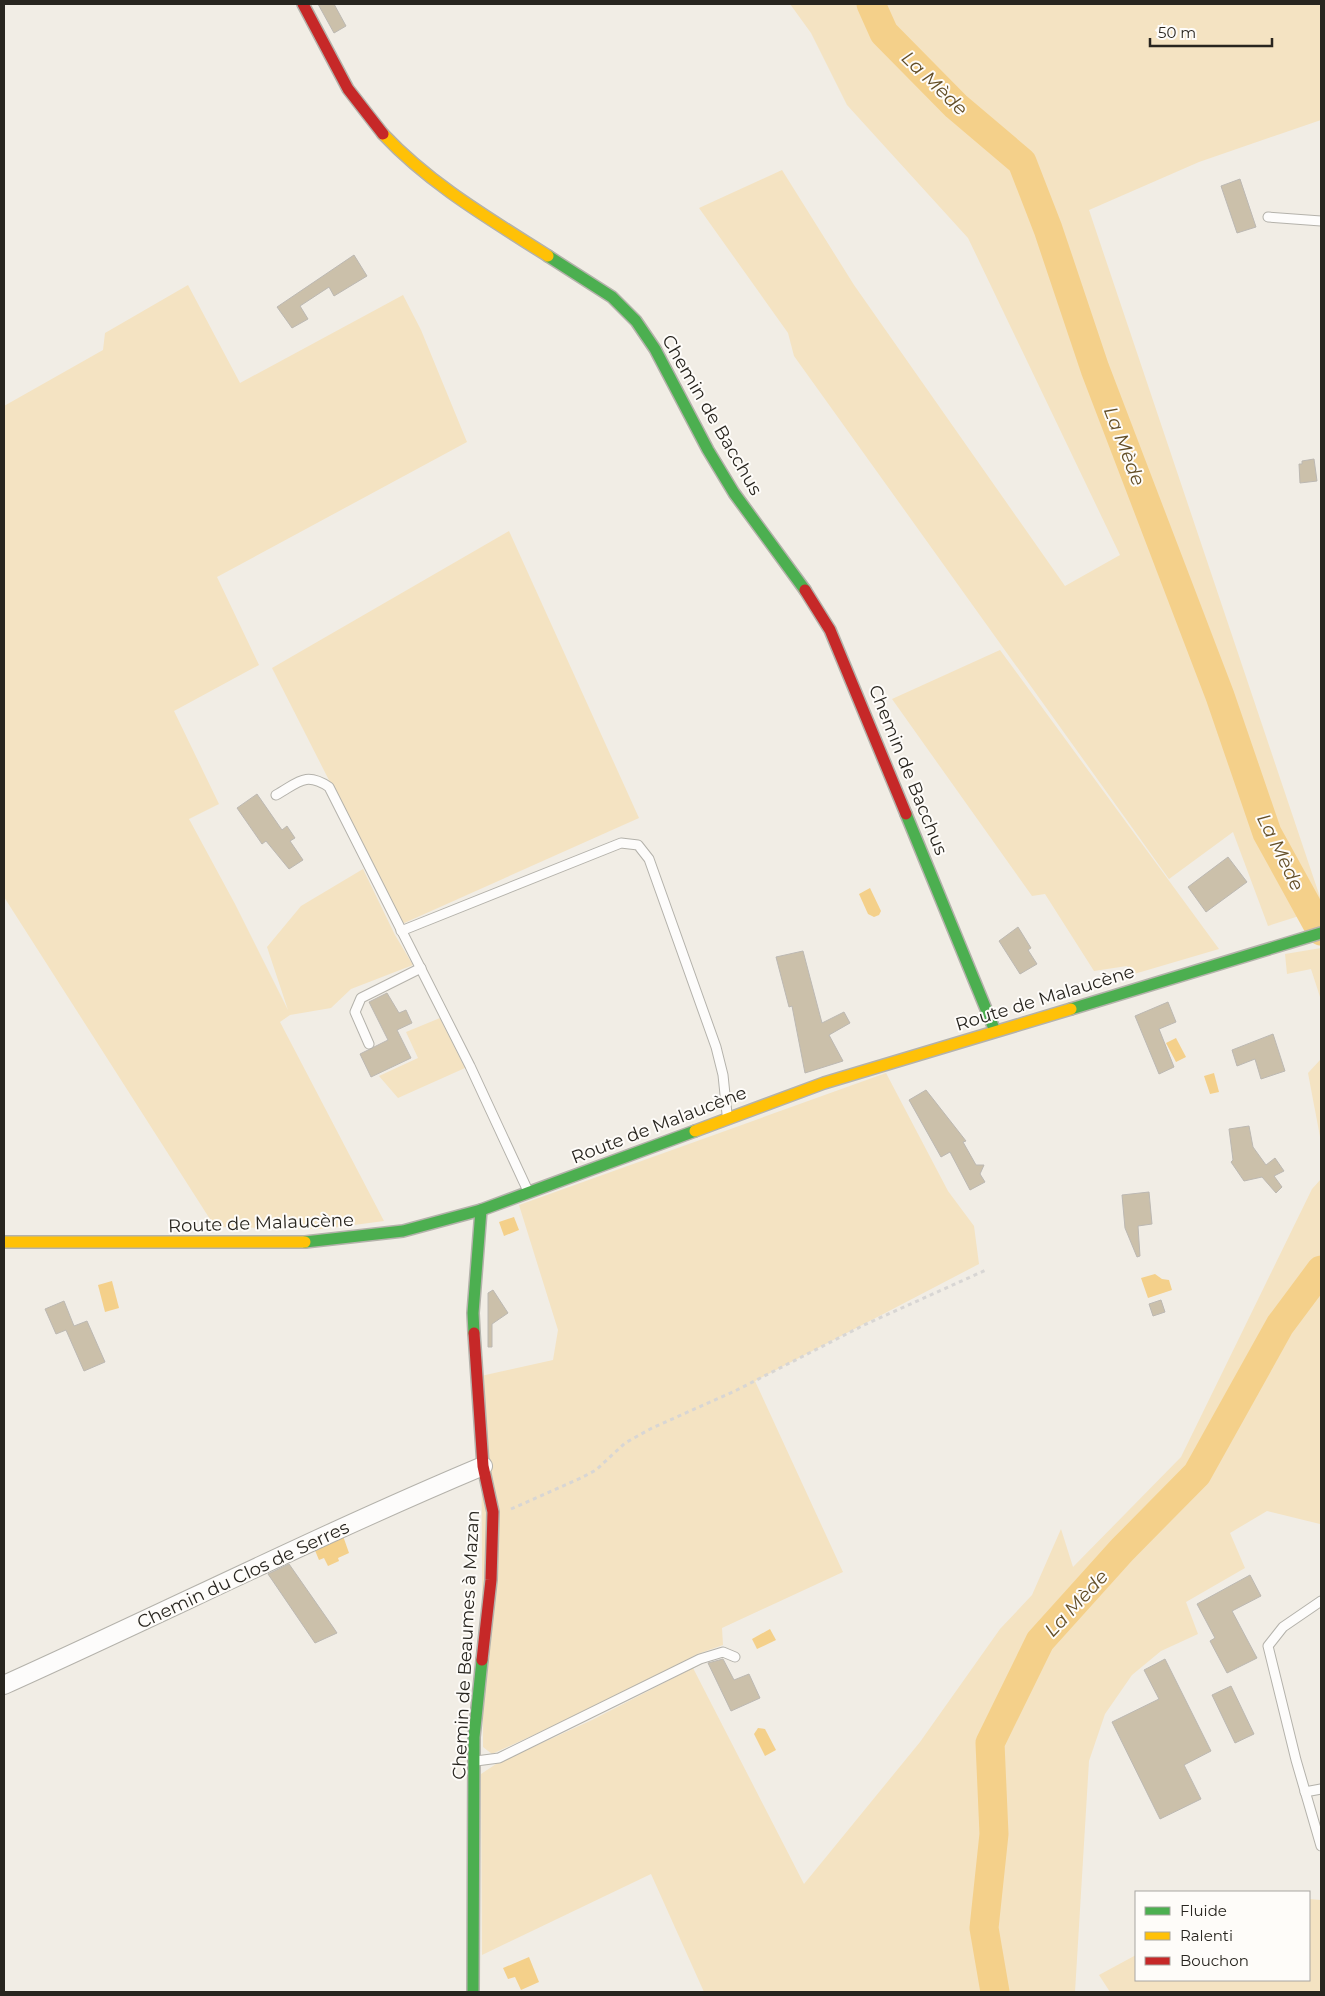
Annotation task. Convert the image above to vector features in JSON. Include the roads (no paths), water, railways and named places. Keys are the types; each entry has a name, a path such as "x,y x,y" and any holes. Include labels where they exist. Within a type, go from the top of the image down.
{"street":[{"name":"Chemin de Bacchus","path":"303,4 348,89 373,123 404,156 458,199 612,297 636,321 650,342 708,450 734,493 802,584 830,630 994,1031"},
{"name":"Route de Malaucène","path":"4,1242 319,1242 403,1231 481,1210 824,1082 1316,934"},
{"name":"Chemin de Beaumes à Mazan","path":"473,1992 476,1760 474,1737 490,1580 493,1512 483,1466 475,1377 473,1313 481,1210"},
{"name":"Chemin du Clos de Serres","path":"4,1685 155,1617 409,1497 483,1466"}],"lane":[{"path":"1268,217 1321,220"},
{"path":"276,795 304,779 316,778 329,787 400,931 421,968 470,1066 529,1193"},
{"path":"400,931 621,844 638,845 649,859 716,1047 723,1076 728,1117"},
{"path":"369,1044 355,1012 361,998 421,968"},
{"path":"1321,1601 1283,1627 1268,1646 1305,1792 1321,1846"},
{"path":"476,1760 499,1758 700,1659 723,1652 735,1657"},
{"path":"1305,1792 1321,1789"}],"waterway":[{"name":"La Mède","path":"871,4 884,33 956,106 1022,162 1048,229 1095,369 1220,696 1267,833 1321,931"},
{"name":"La Mède","path":"995,1992 984,1928 994,1834 990,1743 1040,1641 1122,1550 1197,1474 1280,1325 1321,1270"}]}
